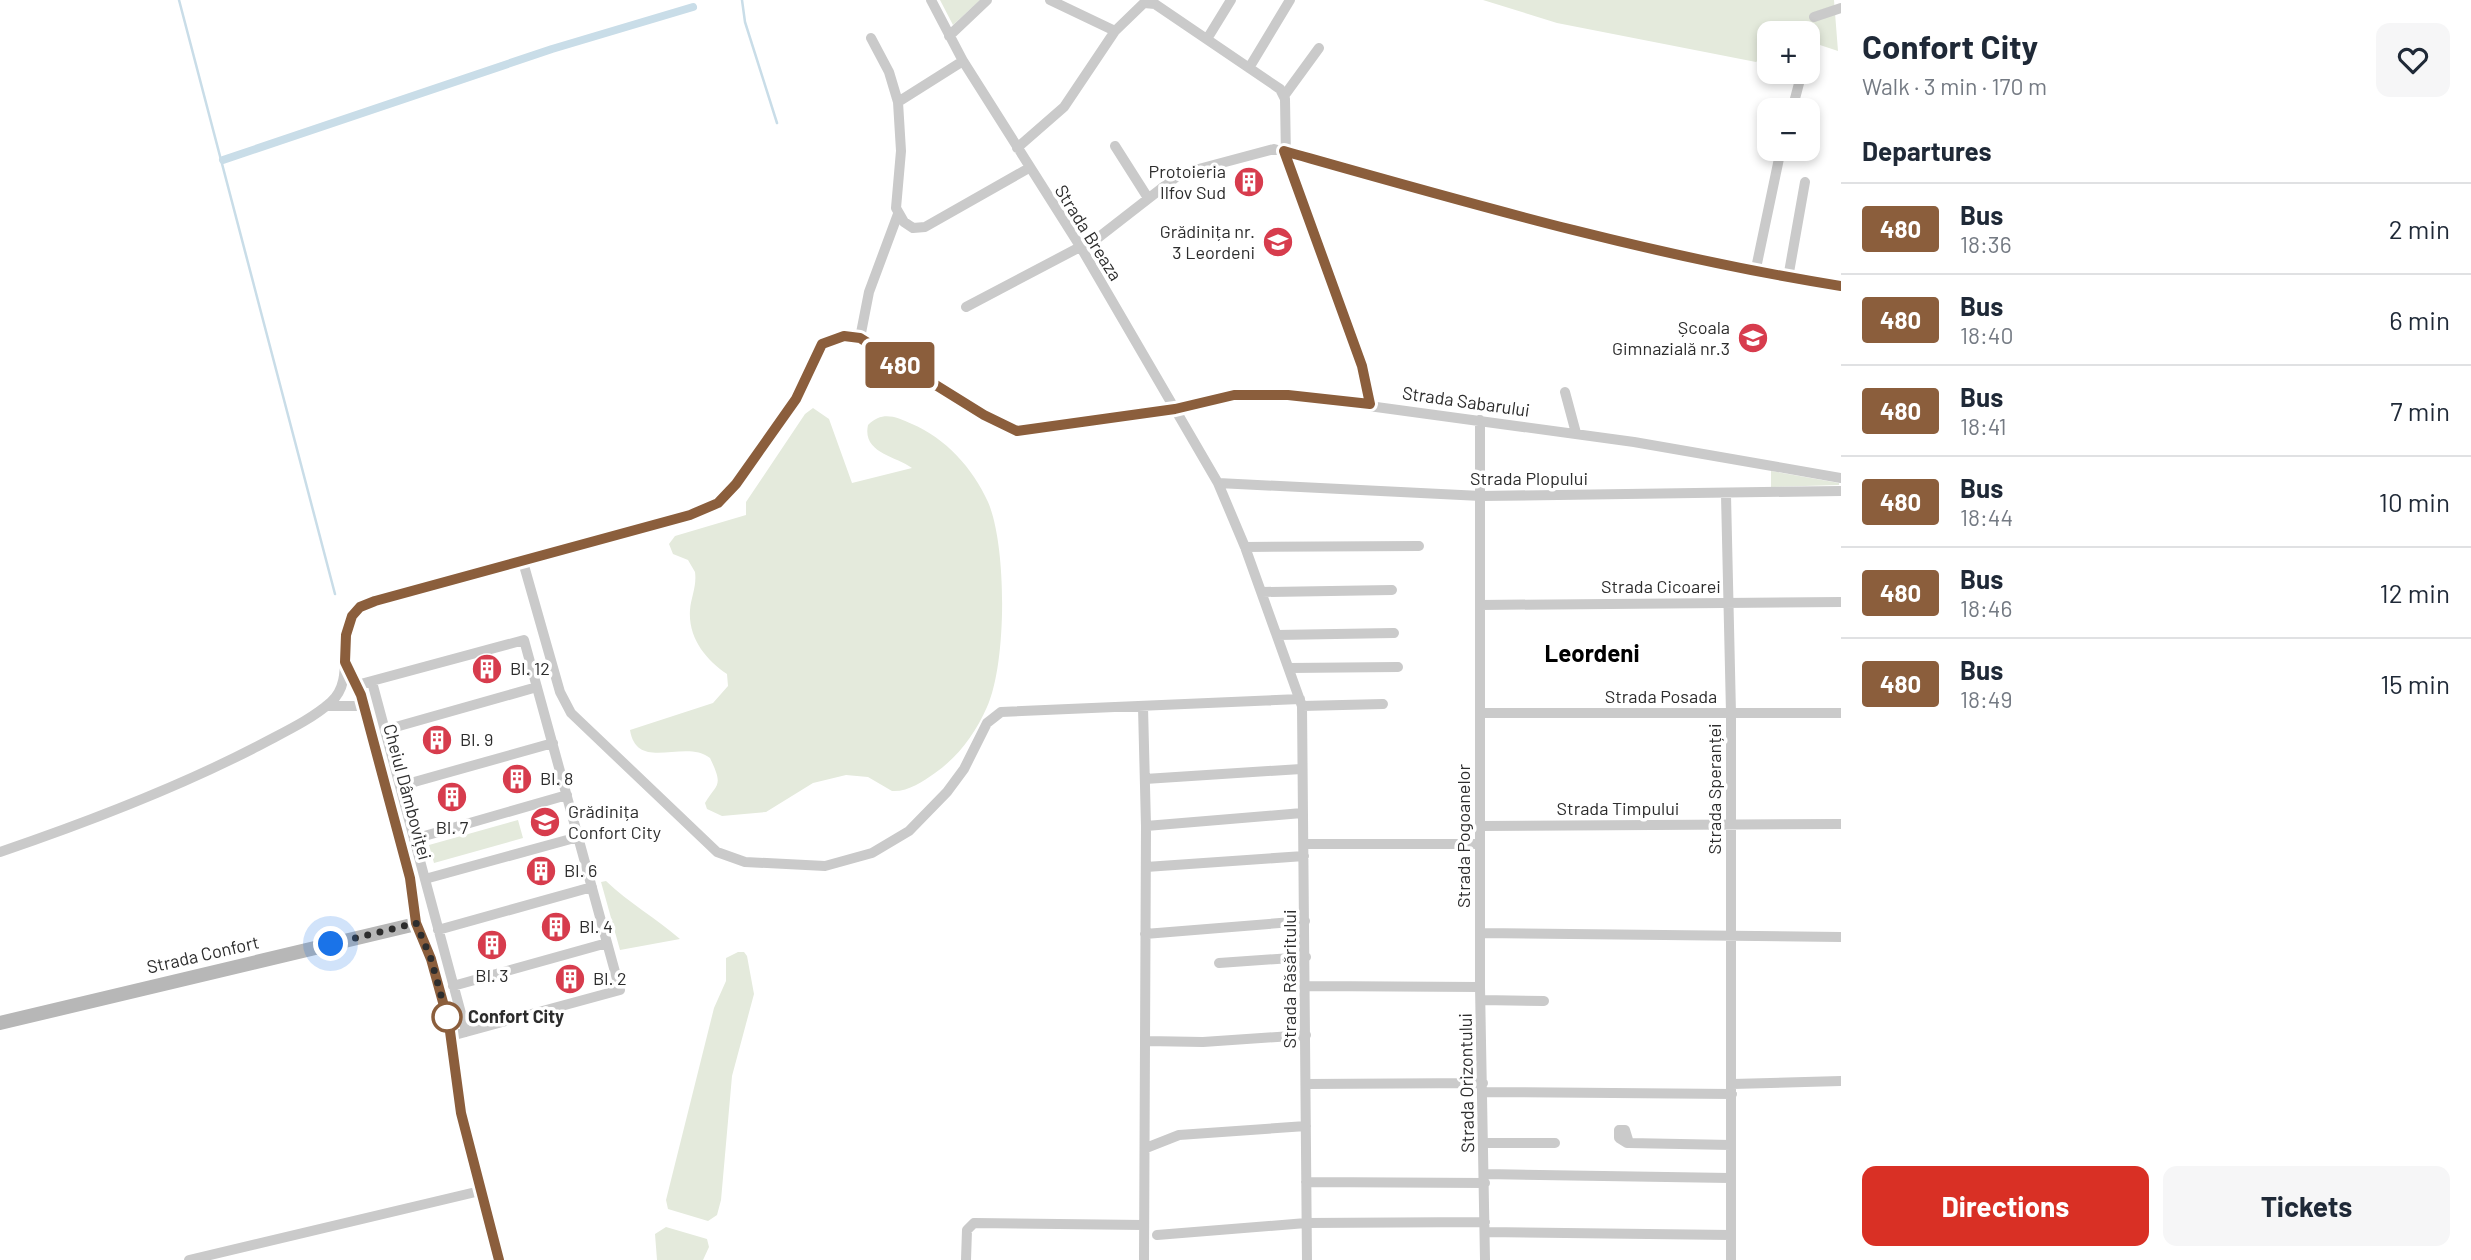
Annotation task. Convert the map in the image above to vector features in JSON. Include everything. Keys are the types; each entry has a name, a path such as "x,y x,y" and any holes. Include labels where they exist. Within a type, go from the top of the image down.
{"street":[{"name":"Strada Breaza","path":"931,0 963,61 1080,246 1217,483"},
{"path":"949,36 987,0"},
{"path":"1050,0 1115,31"},
{"path":"1208,39 1231,0"},
{"path":"1249,68 1290,0"},
{"path":"1017,148 1064,107 1115,31 1138,6 1151,2 1280,89 1284,96 1284,151 1362,366 1370,404"},
{"path":"1814,17 1841,8"},
{"path":"0,852 104,814 198,775 274,737 325,706 340,692 349,622 364,605 690,515 718,503 736,484 796,399 818,348 838,337 860,338 869,292 898,214 896,202 901,144 898,102 889,72 871,38"},
{"path":"1284,96 1319,48"},
{"path":"898,102 963,61"},
{"path":"1115,146 1148,198"},
{"path":"966,307 1104,234 1187,171 1268,150 1284,151 1542,223 1755,273 1841,286"},
{"path":"1755,273 1779,161"},
{"path":"898,214 908,226 925,227 1029,168"},
{"path":"1788,278 1805,182"},
{"name":"Strada Sabarului","path":"860,338 881,354 991,419 1017,431 1175,409 1224,396 1245,394 1370,404 1576,433 1841,478"},
{"path":"1565,392 1576,433"},
{"name":"Strada Pogoanelor","path":"1480,420 1480,933 1841,937"},
{"name":"Strada Plopului","path":"1217,483 1481,496 1726,495 1841,491"},
{"name":"Strada Răsăritului","path":"1217,483 1245,547 1301,702 1306,957 1307,1260"},
{"name":"Strada Speranței","path":"1726,495 1731,713 1731,1260"},
{"path":"1245,547 1419,546"},
{"path":"523,562 559,692 571,713 706,845 736,860 825,866 846,863 882,848 909,831 938,802 964,769 987,723 1001,712 1301,702 1383,704"},
{"path":"1262,592 1392,590"},
{"name":"Strada Cicoarei","path":"1480,605 1841,602"},
{"path":"1278,635 1394,633"},
{"path":"325,706 361,696 372,682 524,640 620,990 458,1034 453,986 372,682"},
{"name":"Cheiul Dâmboviței","path":"345,662 361,696 402,848 416,923 458,1034 458,1096 499,1260"},
{"path":"1289,668 1398,667"},
{"path":"385,730 537,687"},
{"path":"340,692 361,696"},
{"path":"1143,708 1146,825 1144,1260"},
{"name":"Strada Posada","path":"1480,713 1841,713"},
{"path":"400,786 552,743"},
{"path":"1145,779 1301,769"},
{"path":"402,848 567,796"},
{"path":"1146,825 1303,813"},
{"name":"Strada Timpului","path":"1480,825 1841,824"},
{"path":"425,879 578,837"},
{"path":"1304,844 1480,844"},
{"path":"1146,867 1304,856"},
{"path":"438,930 592,887"},
{"path":"1145,934 1305,921"},
{"name":"Strada Confort","path":"0,1023 416,923"},
{"name":"Strada Orizontului","path":"1480,933 1485,1260"},
{"path":"453,986 607,943"},
{"path":"1219,963 1306,957"},
{"path":"1306,986 1480,987"},
{"path":"1481,1000 1544,1001"},
{"path":"1146,1041 1203,1042 1306,1035"},
{"path":"1306,1084 1732,1089 1841,1081"},
{"path":"1146,1148 1179,1135 1306,1126"},
{"path":"1485,1143 1555,1143"},
{"path":"1628,1143 1731,1145"},
{"path":"1306,1182 1485,1178 1730,1178"},
{"path":"189,1260 480,1191"},
{"path":"966,1260 967,1230 974,1223 1143,1225"},
{"path":"1157,1235 1306,1223 1731,1235"}],"shaded area":[{"path":"940,0 980,0 953,25"},
{"path":"1483,0 1834,0 1838,51 1820,45 1820,21 1757,21 1756,62 1557,23"},
{"path":"813,408 829,419 852,483 912,468 881,452 870,442 868,425 878,418 889,416 936,437 966,466 982,489 994,522 1001,575 1001,634 994,687 987,707 966,744 944,766 915,786 892,791 868,777 846,775 813,783 766,812 722,816 707,809 705,803 716,788 718,780 710,758 688,751 663,753 642,750 634,743 630,730 713,703 728,686 727,674 706,655 692,630 690,610 695,572 688,560 673,554 669,544 675,536 746,515 746,502 805,414"},
{"path":"1771,471 1839,483 1839,485 1771,487"},
{"path":"518,820 523,838 434,863 429,845"},
{"path":"606,881 680,939 620,950 601,882"},
{"path":"744,952 747,956 754,994 732,1076 721,1200 717,1215 708,1221 668,1209 666,1200 714,1008 726,981 726,958"},
{"path":"666,1227 707,1239 709,1247 703,1260 657,1260 655,1234"}],"waterway":[{"path":"179,0 335,594"},
{"path":"742,0 745,22 777,123"},
{"path":"223,160 552,49 693,7"}],"bus line":[{"name":"480","path":"499,1260 461,1113 449,1024 436,974 416,923 410,878 361,695 345,662 347,629 352,616 360,607 690,515 718,503 736,484 796,399 818,348 828,340 838,337 855,335 881,354 998,424 1017,431 1175,409 1234,395 1288,395 1370,404 1362,366 1284,151 1542,223 1674,256 1755,273 1841,286"}],"place":[{"name":"Protoieria Ilfov Sud","path":"1249,182"},
{"name":"Grădinița nr. 3 Leordeni","path":"1278,242"},
{"name":"Școala Gimnazială nr.3","path":"1753,338"},
{"name":"Bl. 12","path":"487,669"},
{"name":"Bl. 9","path":"437,740"},
{"name":"Bl. 8","path":"517,779"},
{"name":"Bl. 7","path":"452,797"},
{"name":"Grădinița Confort City","path":"545,822"},
{"name":"Bl. 6","path":"541,871"},
{"name":"Bl. 4","path":"556,927"},
{"name":"Bl. 3","path":"492,945"},
{"name":"Bl. 2","path":"570,979"},
{"name":"Confort City","path":"447,1017"}],"district":[{"name":"Leordeni","path":"1592,654"}],"route":[{"path":"331,944 416,923 436,974 449,1024 447,1017"}]}
